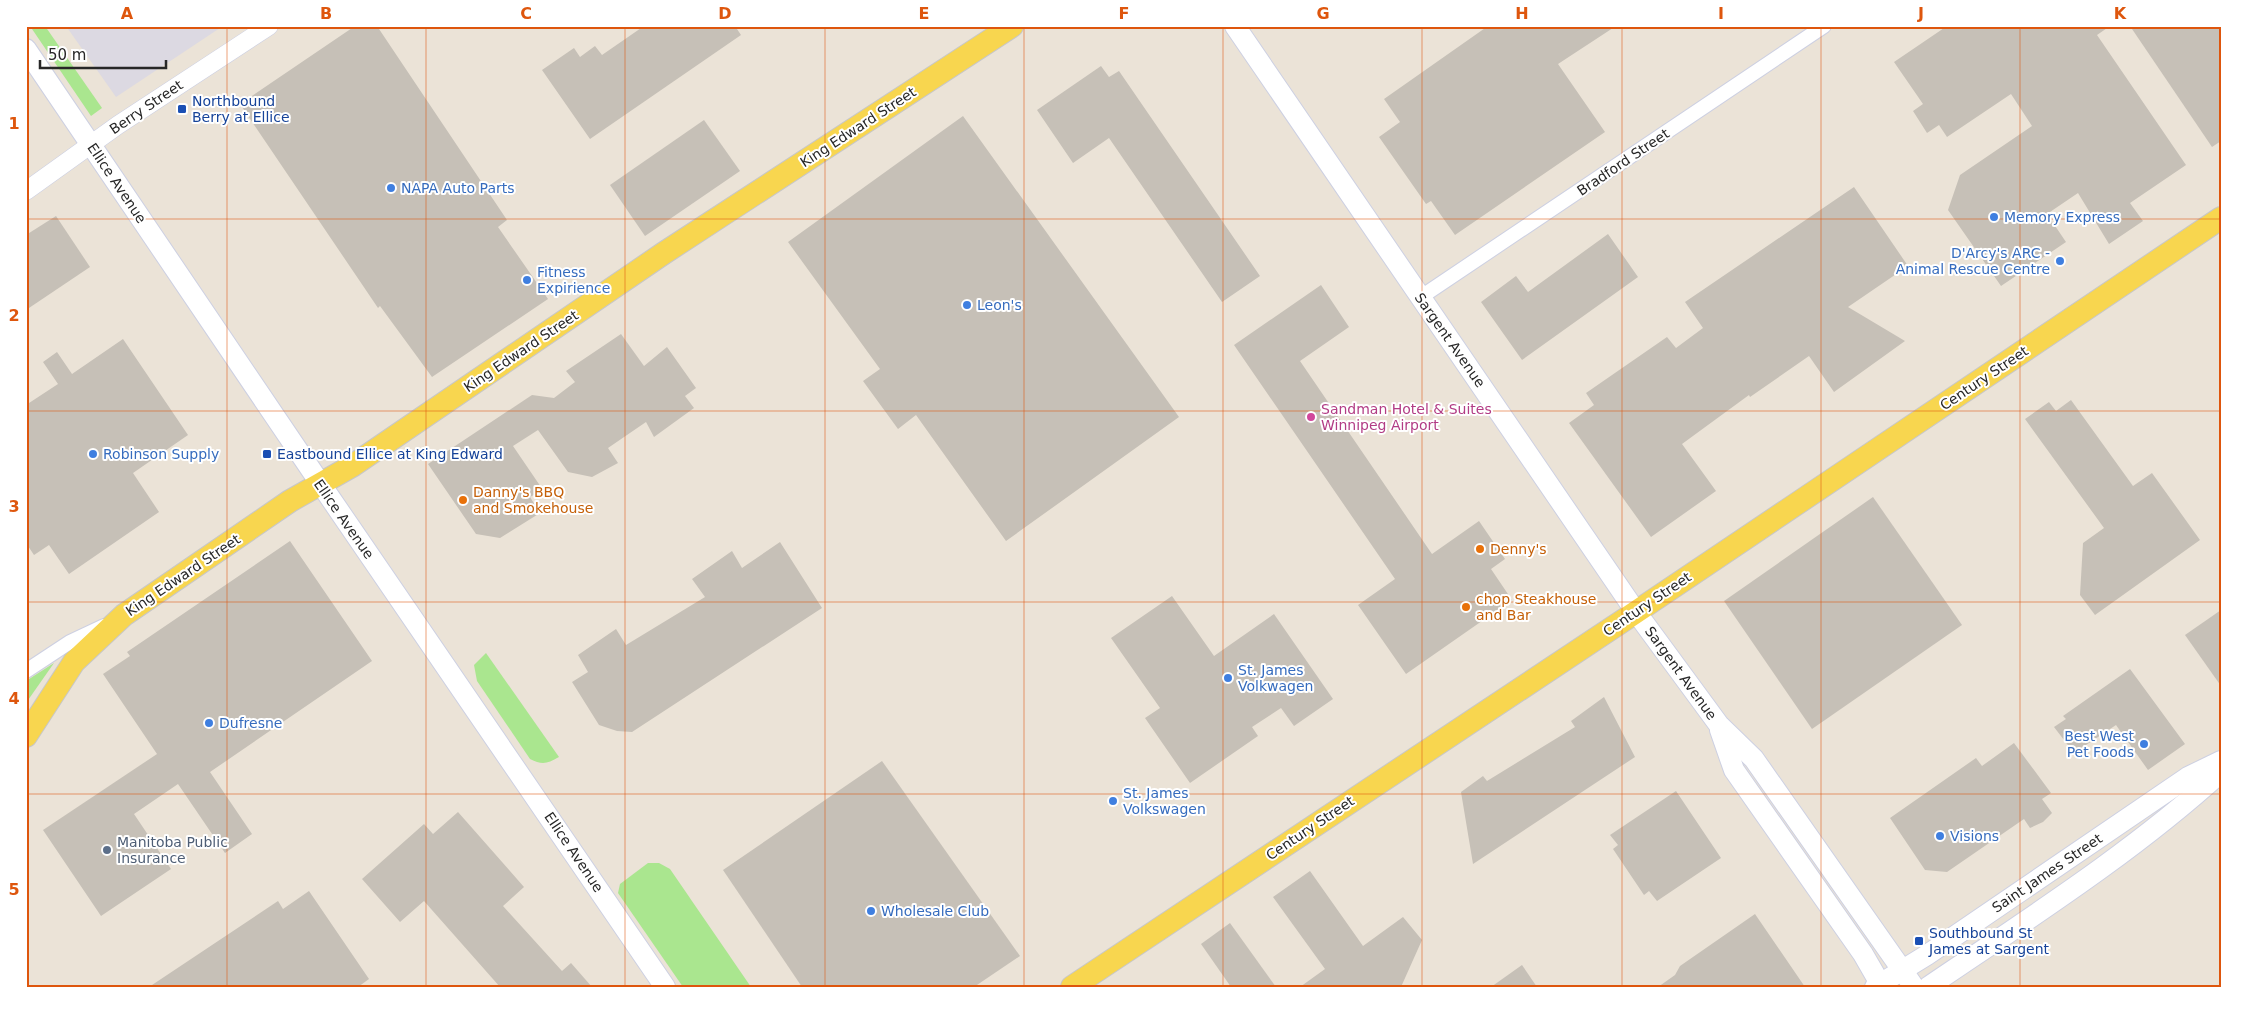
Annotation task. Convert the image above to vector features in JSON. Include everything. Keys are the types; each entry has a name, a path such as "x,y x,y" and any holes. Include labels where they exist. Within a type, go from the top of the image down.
{"main road":[{"name":"King Edward Street","path":"124,615 282,506 352,466 658,257 1012,26"},
{"name":"Sargent Avenue","path":"1235,26 1636,612 1719,725 1754,759 1914,987"},
{"name":"Ellice Avenue","path":"26,49 665,987"},
{"name":"Century Street","path":"1072,987 1636,612 2221,218"},
{"path":"26,736 74,662 124,615"},
{"name":"Sargent Avenue","path":"1719,725 1734,770 1863,954 1879,986"},
{"name":"Saint James Street","path":"1879,986 2188,777 2221,761"},
{"name":"Saint James Street","path":"1928,987 2086,879 2199,792 2221,772"}],"street":[{"name":"Berry Street","path":"26,191 135,114 269,26"},
{"name":"Bradford Street","path":"1421,297 1824,26"},
{"name":"King Edward Street","path":"26,672 70,642 124,615"}],"shaded area":[{"path":"66,26 223,26 116,97"}],"green space":[{"path":"30,26 45,26 102,108 91,116"},
{"path":"486,653 559,757 544,763 530,759 477,681 474,665"},
{"path":"54,663 26,703 26,681"},
{"path":"648,863 659,863 670,869 751,987 683,987 618,893 620,884"}],"building":[{"name":"NAPA Auto Parts","path":"355,26 377,26 507,220 498,227 548,299 432,377 380,306 378,308 240,104"},
{"path":"644,26 735,26 741,35 590,139 542,70 574,48 580,57 595,46 602,55"},
{"path":"1488,26 1616,26 1558,64 1605,132 1455,235 1431,201 1426,204 1379,137 1400,122 1384,99"},
{"path":"1947,26 2110,26 2097,35 2186,165 2130,203 2143,221 2109,244 2078,193 2047,214 2066,242 2001,286 1948,210 1960,175 2032,126 2011,94 1947,137 1939,125 1927,133 1913,111 1923,104 1894,62"},
{"path":"2130,26 2221,26 2221,141 2212,147"},
{"path":"1101,66 1109,77 1119,71 1260,276 1222,302 1109,138 1073,163 1037,110"},
{"name":"Leon's","path":"963,116 1179,417 1006,541 916,415 898,429 863,381 880,369 788,242"},
{"path":"704,120 740,171 645,236 610,185"},
{"path":"1854,187 1908,266 1848,307 1905,341 1834,392 1809,356 1750,397 1749,395 1682,444 1716,491 1651,537 1569,423 1594,405 1586,393 1667,337 1676,348 1703,328 1685,302"},
{"path":"56,216 90,267 26,310 26,235"},
{"path":"1608,234 1638,277 1522,360 1481,302 1516,276 1528,292"},
{"path":"1321,285 1349,327 1300,361 1432,554 1479,521 1505,559 1491,569 1512,600 1406,674 1358,605 1395,579 1234,345"},
{"path":"621,334 644,366 667,347 696,388 685,396 694,408 654,437 646,422 608,448 618,463 592,477 568,472 538,430 513,446 543,490 530,497 540,513 500,538 476,534 428,464 532,395 554,398 575,382 566,371"},
{"name":"Robinson Supply","path":"123,339 188,435 133,473 159,512 69,574 49,545 34,555 26,543 26,405 58,384 43,362 57,352 72,374"},
{"path":"2071,400 2133,486 2152,473 2200,540 2095,615 2080,595 2083,543 2104,528 2025,419 2049,402 2056,411"},
{"path":"1873,497 1962,625 1812,729 1724,601"},
{"name":"Dufresne","path":"290,541 372,661 210,772 252,834 225,853 178,784 134,814 171,869 101,916 43,830 157,754 103,674 130,656 127,652"},
{"path":"780,542 822,608 632,732 617,731 599,725 572,682 588,672 578,655 616,629 626,645 705,597 692,579 732,551 742,568"},
{"name":"St. James Volkwagen","path":"1172,596 1214,656 1274,614 1333,699 1294,726 1281,708 1252,727 1258,736 1190,783 1145,718 1160,708 1111,638"},
{"path":"2221,610 2221,686 2185,635"},
{"path":"2130,669 2185,744 2148,770 2116,725 2074,753 2054,727 2066,719 2063,716"},
{"path":"1604,697 1635,757 1473,864 1461,792 1483,776 1487,781 1575,727 1571,721"},
{"path":"2014,743 2051,793 2042,799 2052,813 2043,822 2030,828 2024,819 1947,872 1925,870 1890,818 1976,758 1982,766"},
{"name":"Wholesale Club","path":"882,761 1020,956 974,987 802,987 723,870"},
{"path":"1676,791 1721,858 1657,901 1649,891 1644,895 1613,849 1618,845 1610,835"},
{"path":"458,812 524,887 503,906 562,971 571,963 592,987 500,987 424,901 400,922 362,879 424,824 433,834"},
{"path":"1310,871 1363,946 1403,917 1422,940 1401,987 1300,987 1325,969 1273,897"},
{"path":"309,891 369,979 358,987 149,987 278,901 283,909"},
{"path":"1755,914 1805,987 1658,987 1675,975 1680,966"},
{"path":"1230,923 1276,987 1231,987 1201,944"},
{"path":"1522,965 1537,987 1491,987"}],"place":[{"name":"Northbound Berry at Ellice","path":"182,109"},
{"name":"NAPA Auto Parts","path":"391,188"},
{"name":"Memory Express","path":"1994,217"},
{"name":"D'Arcy's ARC - Animal Rescue Centre","path":"2060,261"},
{"name":"Fitness Expirience","path":"527,280"},
{"name":"Leon's","path":"967,305"},
{"name":"Sandman Hotel & Suites Winnipeg Airport","path":"1311,417"},
{"name":"Robinson Supply","path":"93,454"},
{"name":"Eastbound Ellice at King Edward","path":"267,454"},
{"name":"Danny's BBQ and Smokehouse","path":"463,500"},
{"name":"Denny's","path":"1480,549"},
{"name":"chop Steakhouse and Bar","path":"1466,607"},
{"name":"St. James Volkwagen","path":"1228,678"},
{"name":"Dufresne","path":"209,723"},
{"name":"Best West Pet Foods","path":"2144,744"},
{"name":"St. James Volkswagen","path":"1113,801"},
{"name":"Visions","path":"1940,836"},
{"name":"Manitoba Public Insurance","path":"107,850"},
{"name":"Wholesale Club","path":"871,911"},
{"name":"Southbound St James at Sargent","path":"1919,941"}]}
